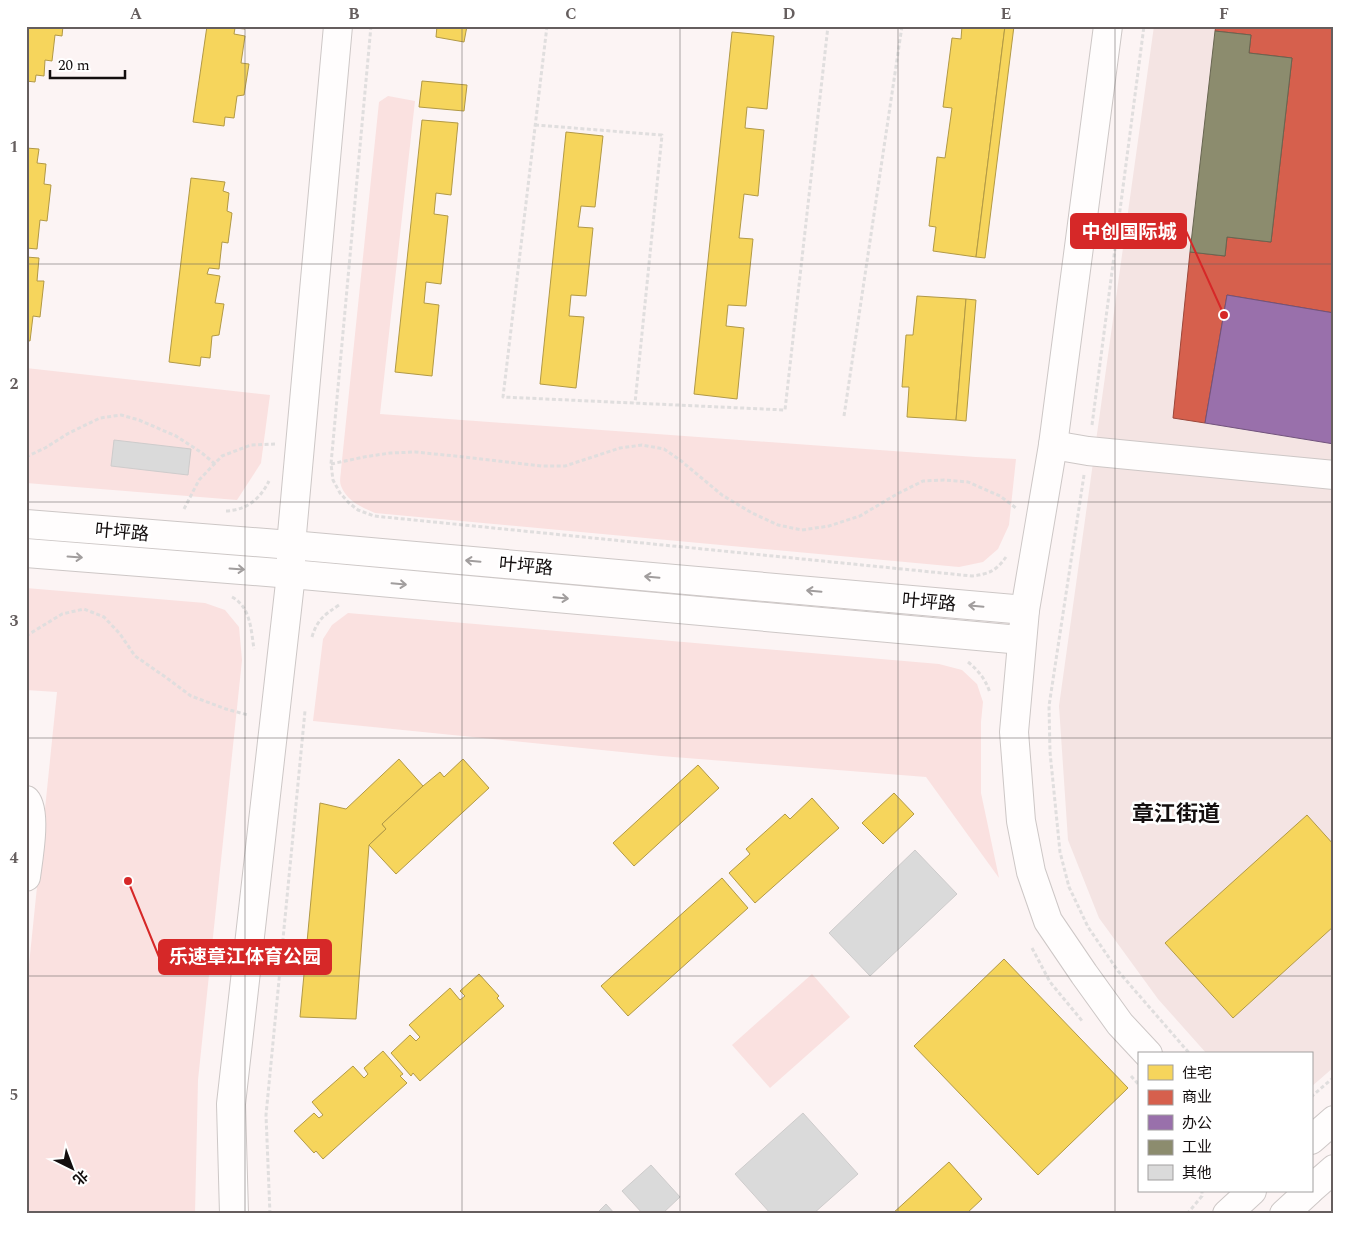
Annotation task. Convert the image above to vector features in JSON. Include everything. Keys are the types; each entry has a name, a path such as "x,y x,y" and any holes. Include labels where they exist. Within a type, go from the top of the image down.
{"street":[{"path":"234,1214 231,1104 291,574 291,545 338,26"},
{"path":"1108,26 1053,445 1021,640 1014,732 1021,821 1031,872 1048,921 1120,1024 1146,1052"},
{"path":"1053,445 1088,451 1334,475"},
{"name":"叶坪路","path":"26,524 291,545 1025,610"},
{"name":"叶坪路","path":"26,553 291,574 1021,640"},
{"path":"26,800 29,804 32,826 26,877"},
{"path":"1312,1139 1334,1120"},
{"path":"1312,1188 1334,1169"},
{"path":"1227,1214 1251,1192"},
{"path":"1284,1214 1308,1192"}],"path":[{"path":"371,26 331,464 333,480 340,493 349,503 358,510 374,516 972,576 988,574 1001,564 1010,551"},
{"path":"548,26 503,397 785,410 828,26"},
{"path":"844,416 902,26"},
{"path":"1144,26 1088,451 1049,706 1050,752 1060,852 1069,887 1088,926 1118,971 1188,1052"},
{"path":"535,125 662,136 635,403"},
{"path":"26,457 100,418 121,415 139,420 176,436 215,464"},
{"path":"184,509 199,480 222,456 250,445 278,443 277,448"},
{"path":"331,464 390,453 415,452 542,466 565,466 620,448 642,445 664,449 722,495 752,513 778,525 802,530 830,526 860,516 922,481 968,482 1000,496 1020,512 1021,502"},
{"path":"219,512 234,511 249,505 260,495 272,476"},
{"path":"174,508 193,510"},
{"path":"230,596 236,599 250,620 255,654"},
{"path":"311,641 316,625 326,613 340,604"},
{"path":"26,636 62,614 84,609 104,617 120,634 135,656 191,696 248,715"},
{"path":"961,656 976,668 987,683 992,700"},
{"path":"270,1214 266,1115 305,710"},
{"path":"1029,942 1050,982 1086,1026"},
{"path":"1126,1070 1138,1083"},
{"path":"1312,1096 1334,1077"},
{"path":"1187,1214 1202,1196 1202,1192"}],"shaded area":[{"path":"1154,26 1334,26 1334,1067 1312,1086 1312,1052 1205,1052 1158,999 1099,918 1068,840 1059,706"},
{"path":"388,96 415,101 380,414 1016,459 1009,525 998,549 983,562 959,567 375,513 355,503 344,491 340,484 340,478 379,102"},
{"path":"26,368 270,395 261,463 237,500 26,483"},
{"path":"26,588 205,603 225,610 239,627 242,660 198,1080 195,1214 26,1214 26,994 57,692 26,690"},
{"path":"348,613 939,664 962,670 977,684 983,702 981,722 981,793 999,878 926,777 661,756 313,721 323,639 332,625"},
{"path":"812,974 850,1017 770,1088 732,1045"}],"building: 住宅":[{"path":"26,26 63,26 62,36 55,35 52,61 45,60 44,76 36,75 35,82 26,81"},
{"path":"207,26 245,26 245,29 235,28 234,34 245,36 241,63 249,64 244,95 237,96 234,118 225,117 224,126 193,122"},
{"path":"437,26 467,26 464,42 436,37"},
{"path":"962,26 1005,26 976,257 933,251 936,227 929,226 937,157 945,158 952,108 943,107 952,38 961,39"},
{"path":"1005,26 1014,26 985,258 976,257"},
{"path":"732,32 774,36 767,109 747,107 745,128 764,130 758,196 744,194 739,238 753,239 746,306 728,305 726,326 744,328 737,399 694,394"},
{"path":"422,81 467,85 464,111 419,107"},
{"path":"422,120 458,123 451,195 436,193 434,214 448,216 441,284 426,282 424,303 439,305 432,376 395,372"},
{"path":"566,132 603,136 595,207 581,206 578,227 593,228 586,296 571,295 569,316 584,317 576,388 540,384"},
{"path":"26,148 39,149 37,163 46,164 44,184 51,185 47,221 40,220 37,249 26,248"},
{"path":"191,178 225,182 223,191 229,193 227,211 232,213 228,243 222,242 219,269 209,268 207,274 220,276 215,303 224,304 219,335 212,336 210,358 201,357 200,366 169,362"},
{"path":"26,257 39,258 37,281 44,281 40,317 33,316 30,341 26,340"},
{"path":"917,296 966,299 956,420 907,417 909,387 902,387 906,335 913,335"},
{"path":"966,299 976,300 966,421 956,420"},
{"path":"399,759 423,786 382,824 386,829 369,845 356,1019 300,1017 320,803 346,809"},
{"path":"463,759 489,788 396,874 369,845 386,829 382,824 423,786 440,772 444,777"},
{"path":"698,765 719,788 634,866 613,843"},
{"path":"894,793 914,814 883,844 862,823"},
{"path":"812,798 839,828 755,903 729,873 750,854 746,849 785,814 790,819"},
{"path":"1307,815 1334,845 1334,926 1233,1018 1165,943"},
{"path":"722,878 748,908 628,1016 601,986"},
{"path":"1004,959 1128,1088 1038,1175 914,1046"},
{"path":"479,974 499,996 497,998 504,1006 420,1081 413,1073 411,1076 391,1053 410,1035 416,1041 420,1037 409,1025 450,988 460,1000 465,996 460,991"},
{"path":"383,1051 403,1074 400,1076 407,1083 323,1159 316,1151 314,1153 294,1131 314,1113 319,1118 323,1115 312,1102 353,1066 364,1078 368,1074 364,1068"},
{"path":"949,1162 982,1199 966,1214 892,1214"}],"building: 商业":[{"path":"1216,26 1334,26 1334,313 1227,295 1205,423 1173,418 1190,252 1225,256 1227,237 1271,242 1292,58 1249,53 1251,35 1215,31"}],"building: 办公":[{"path":"1227,295 1334,313 1334,444 1205,423"}],"building: 工业":[{"path":"1215,31 1251,35 1249,53 1292,58 1271,242 1227,237 1225,256 1190,252"}],"building: 其他":[{"path":"114,440 191,449 188,475 111,466"},
{"path":"915,850 957,894 870,976 829,933"},
{"path":"803,1113 858,1174 813,1214 771,1214 735,1174"},
{"path":"651,1165 680,1197 662,1214 643,1214 622,1191"},
{"path":"606,1204 615,1214 596,1214"}],"place":[{"name":"中创国际城","path":"1224,315"},
{"name":"乐速章江体育公园","path":"128,881"}],"district":[{"name":"章江街道","path":"1176,813"}]}
